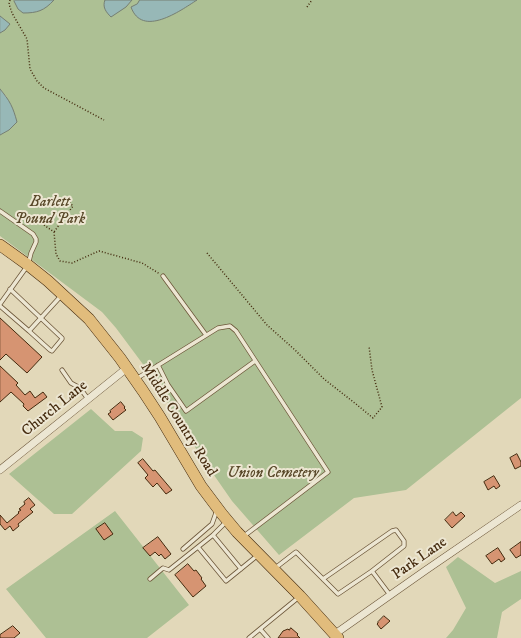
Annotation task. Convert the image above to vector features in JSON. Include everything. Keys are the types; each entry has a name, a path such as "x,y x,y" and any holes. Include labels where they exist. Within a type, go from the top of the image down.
{"main road":[{"name":"Middle Country Road","path":"0,245 28,265 63,294 89,319 127,368 160,418 201,486 217,507 242,538 300,596 336,636"}],"street":[{"name":"Church Lane","path":"0,470 127,368"},
{"name":"Park Lane","path":"336,636 390,595 521,505"}],"lane":[{"path":"0,211 33,234 36,242 28,265 10,289 0,305 52,351 62,338 10,289"},
{"path":"163,276 206,335"},
{"path":"28,331 63,294"},
{"path":"135,380 218,328 230,326 236,331 328,472 242,538"},
{"path":"158,365 168,385 186,411 255,361"},
{"path":"62,370 71,382 80,388 88,399"},
{"path":"183,549 212,524 217,507"},
{"path":"150,579 164,568 169,570 213,535 228,520"},
{"path":"273,570 296,552 323,579 338,594 372,571 404,546 404,541 396,530 323,579"},
{"path":"213,535 241,569"},
{"path":"198,546 226,581 259,555"},
{"path":"372,571 390,595"},
{"path":"249,638 300,596"},
{"path":"260,629 268,638"}],"path":[{"path":"10,0 9,4 12,13 27,39 30,69 37,81 44,88 104,120"},
{"path":"307,7 312,0"},
{"path":"43,199 68,202 73,206 54,232 56,254 60,261 72,263 99,251 142,263 163,276"},
{"path":"44,225 54,232"},
{"path":"207,253 267,325 324,379 373,418 382,407 372,370 369,346"}],"green space":[{"path":"0,0 521,0 521,398 406,490 354,498 279,555 232,501 200,455 148,371 116,328 102,312 0,236 0,135 9,130 7,97 0,89"},
{"path":"91,409 115,431 132,431 143,438 141,451 72,514 54,514 9,474"},
{"path":"115,511 189,605 147,638 46,638 6,589"},
{"path":"458,557 495,583 521,571 521,599 502,612 497,638 446,638 453,630 466,608 446,567"}],"water":[{"path":"54,0 40,11 23,13 18,9 14,1"},
{"path":"105,0 132,0 126,7 111,17 105,9"},
{"path":"140,0 197,0 172,15 162,19 144,21 136,16 131,7 137,4"},
{"path":"0,16 10,24 0,33"},
{"path":"0,89 11,104 17,122 9,130 0,135"}],"building":[{"path":"0,318 42,357 27,373 6,354 0,360"},
{"path":"0,366 18,383 16,385 25,395 30,391 35,398 43,392 47,397 28,411 23,406 24,404 11,392 0,402"},
{"path":"121,402 126,410 113,420 108,414"},
{"path":"517,454 521,462 521,466 515,469 510,458"},
{"path":"143,459 153,471 155,470 172,490 166,494 157,483 153,487 145,478 148,475 138,463"},
{"path":"494,476 500,486 496,489 494,486 488,490 484,482"},
{"path":"29,498 35,505 30,509 33,512 18,524 19,526 13,531 10,526 5,530 0,524 0,515 7,523 19,513 18,512 21,510 19,509"},
{"path":"453,512 456,516 461,512 465,516 452,528 445,520"},
{"path":"105,523 113,534 104,540 96,529"},
{"path":"158,537 171,554 165,559 161,554 159,556 155,552 150,556 143,548"},
{"path":"521,542 521,555 516,558 510,550"},
{"path":"498,548 505,559 501,562 499,559 492,564 486,556"},
{"path":"188,564 194,571 196,570 206,586 193,597 175,575"},
{"path":"384,616 390,621 381,629 377,624"},
{"path":"13,626 20,633 14,638 0,638 0,635"},
{"path":"291,628 300,638 278,638 283,631"}],"park label":[{"name":"Barlett Pound Park","path":"50,212"},
{"name":"Union Cemetery","path":"273,474"}]}
